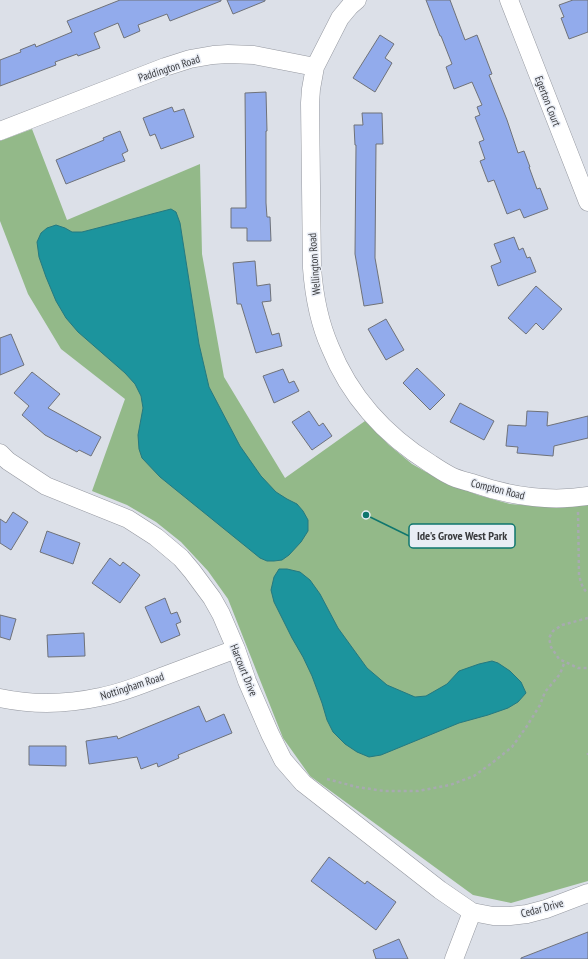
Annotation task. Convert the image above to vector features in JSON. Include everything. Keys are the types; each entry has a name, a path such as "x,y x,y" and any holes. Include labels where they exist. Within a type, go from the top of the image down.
{"street":[{"path":"315,67 340,18 357,0"},
{"name":"Egerton Court","path":"509,0 588,202"},
{"name":"Paddington Road","path":"0,131 165,67 190,59 228,54 254,55 315,67"},
{"name":"Wellington Road","path":"315,67 310,103 312,268 320,317 330,347 340,370 364,405 379,423 396,439 415,454 435,466"},
{"name":"Harcourt Drive","path":"0,453 8,461 46,486 128,519 166,545 181,558 212,598 221,614 236,649 247,681 283,760 303,783 440,890 472,912"},
{"name":"Compton Road","path":"435,466 450,475 504,493 538,498 582,497"},
{"name":"Nottingham Road","path":"0,698 44,703 101,697 129,690 236,649"},
{"name":"Cedar Drive","path":"472,912 493,916 527,914 588,894"},
{"path":"454,959 472,912"}],"path":[{"path":"582,497 578,516 579,575 581,584 588,593"},
{"path":"588,618 562,625 552,631 549,638 551,647 559,659 578,668 588,668"},
{"path":"323,778 357,787 384,791 418,791 450,785 474,776 512,747 540,705 545,692 560,674 565,662"}],"green space":[{"path":"32,129 67,220 200,164 202,254 224,377 285,478 365,421 389,445 412,464 442,481 478,495 510,504 559,508 588,505 588,881 511,903 473,895 310,776 283,738 228,599 208,571 181,542 156,522 127,505 92,491 125,399 61,349 28,294 0,221 0,141"}],"water":[{"path":"171,209 176,212 180,223 199,344 209,387 240,446 261,476 276,492 297,504 308,520 308,531 301,542 282,560 267,561 260,558 160,477 142,458 139,449 138,435 143,408 141,396 135,384 125,373 78,332 66,318 56,301 39,257 37,242 41,233 47,228 56,225 72,232 82,232"},
{"path":"279,569 300,572 310,580 320,594 338,628 367,668 387,685 415,697 426,696 447,684 459,671 492,661 510,671 521,682 526,693 518,702 508,708 459,723 381,755 369,757 357,752 345,744 333,732 327,720 312,676 274,602 271,590 274,577"}],"building":[{"path":"120,0 221,1 170,21 167,14 138,25 140,31 124,38 118,23 94,33 100,48 55,62 56,65 0,86 0,60 21,52 20,50 35,44 36,47 72,32 67,21"},
{"path":"227,0 265,0 265,1 233,14"},
{"path":"426,0 450,0 465,40 477,35 492,74 489,75 518,153 524,151 537,189 540,188 548,209 524,218 520,209 507,214 494,180 488,182 480,161 485,159 479,142 484,140 475,117 480,115 477,107 482,105 472,82 454,89 446,67 452,64"},
{"path":"573,0 588,0 588,32 569,39 561,18 564,17 559,5"},
{"path":"380,35 394,44 385,58 392,63 375,92 353,78"},
{"path":"266,92 266,203 267,217 270,217 271,241 247,241 247,228 231,228 231,208 246,208 245,93"},
{"path":"172,107 174,112 184,109 194,137 161,149 155,134 150,136 143,118"},
{"path":"362,113 382,113 383,144 376,144 375,258 383,303 364,306 355,254 356,145 354,125 363,125"},
{"path":"120,131 128,151 122,154 125,161 66,184 56,160 104,140 103,138"},
{"path":"514,237 519,250 523,248 527,258 530,257 536,272 498,286 491,266 501,262 494,244"},
{"path":"255,261 257,286 270,284 271,301 262,302 272,335 279,333 282,346 256,353 241,304 237,304 233,263"},
{"path":"536,286 562,309 543,330 536,323 526,334 508,318"},
{"path":"386,319 404,350 386,360 368,329"},
{"path":"11,334 24,365 0,375 0,338"},
{"path":"417,368 445,395 430,410 403,383"},
{"path":"283,369 289,383 294,381 299,391 274,403 263,376"},
{"path":"32,372 60,394 48,408 101,437 91,456 79,450 77,452 45,435 22,415 29,406 14,393"},
{"path":"460,403 494,421 484,440 450,422"},
{"path":"309,411 319,426 323,423 332,436 312,450 292,422"},
{"path":"527,411 548,412 547,426 588,416 588,438 554,446 553,456 517,453 518,447 506,446 508,425 526,426"},
{"path":"13,512 28,522 11,550 0,543 0,519 6,523"},
{"path":"47,531 80,543 73,564 40,552"},
{"path":"110,558 120,566 123,562 140,575 120,603 92,583"},
{"path":"165,598 171,614 177,612 181,622 176,624 180,635 161,643 145,607"},
{"path":"0,615 16,619 10,640 0,637"},
{"path":"84,633 85,656 48,657 47,635"},
{"path":"199,706 206,722 224,714 232,733 178,755 179,758 158,767 157,763 141,769 137,757 89,764 86,741 117,736 118,739"},
{"path":"29,746 66,746 66,766 29,765"},
{"path":"329,857 365,884 367,881 396,902 376,930 311,881"},
{"path":"588,932 588,959 521,959 521,958"},
{"path":"399,939 408,959 376,959 373,950"}],"place":[{"name":"Ide's Grove West Park","path":"366,515"}]}
